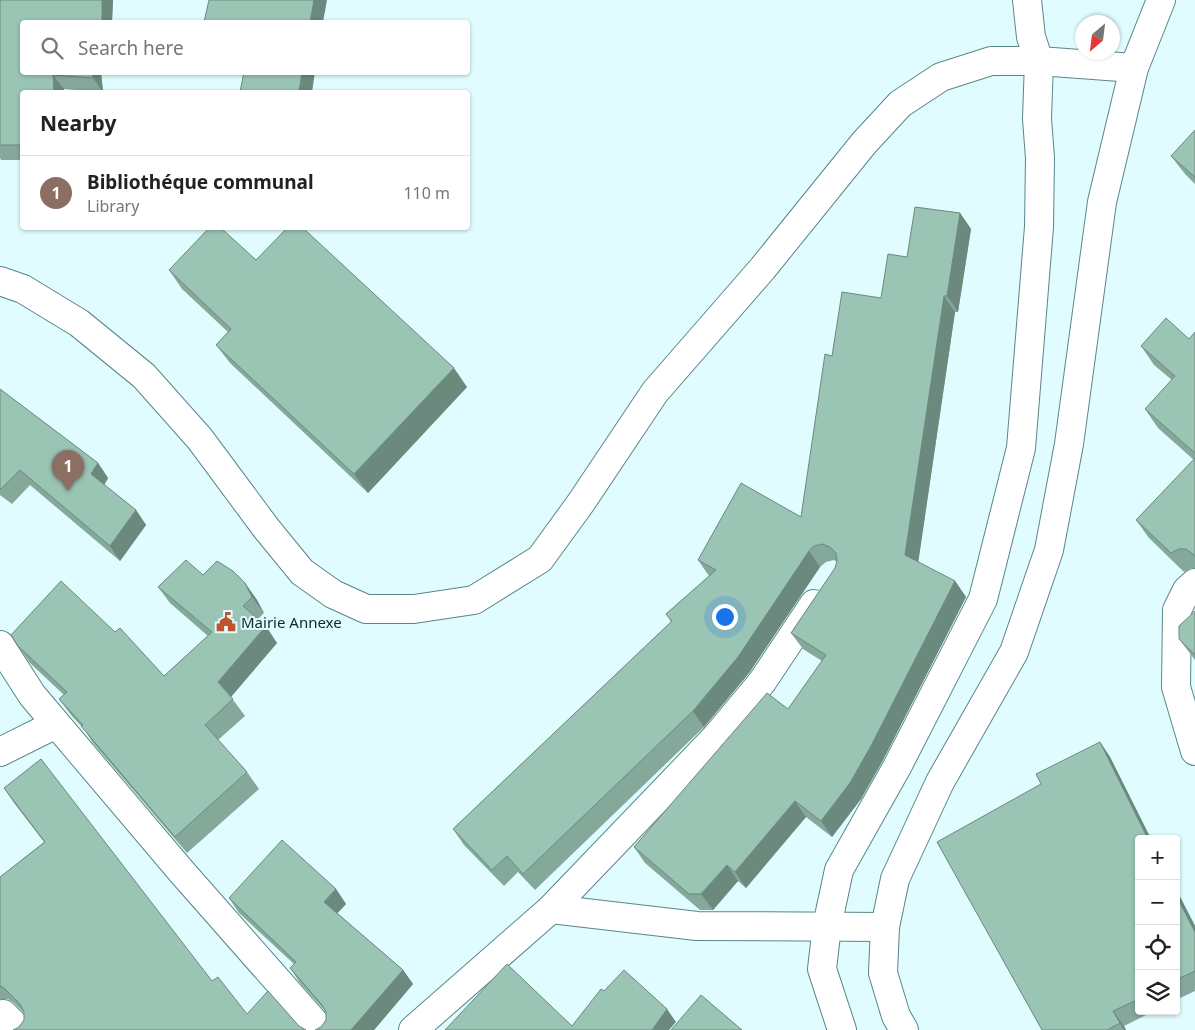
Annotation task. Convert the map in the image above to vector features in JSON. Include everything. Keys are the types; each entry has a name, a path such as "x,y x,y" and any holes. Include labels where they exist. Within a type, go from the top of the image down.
{"street":[{"path":"842,1030 822,969 827,926 839,870 897,767 983,599 1021,448 1039,227 1040,158 1037,119 1039,61 1031,36 1027,0"},
{"path":"904,1030 896,1016 882,973 885,927 895,879 940,782 1014,652 1049,550 1069,444 1102,202 1134,68 1161,0"},
{"path":"0,280 23,289 79,323 144,376 200,439 266,528 302,572 333,594 366,609 414,608 474,600 540,559 580,504 655,392 763,268 864,143 900,104 941,77 991,61 1039,61 1134,68"},
{"path":"1195,583 1187,590 1177,610 1176,687 1195,751"},
{"path":"413,1030 551,909 716,737 762,682 827,584"},
{"path":"0,645 32,695 56,724 181,871 321,1030"},
{"path":"0,752 56,724"},
{"path":"551,909 697,926 885,927"}],"building":[{"path":"0,0 102,0 102,20 20,20 20,75 53,75 54,90 20,90 20,145 0,145"},
{"path":"209,0 314,0 310,20 204,20"},
{"path":"53,75 92,75 93,78"},
{"path":"243,75 302,75 299,90 240,90"},
{"path":"1195,130 1195,177 1171,156"},
{"path":"915,207 960,213 947,296 944,296 905,555 955,581 872,744 850,783 821,821 795,801 735,872 727,865 701,894 689,894 634,847 767,693 788,709 826,655 791,633 835,568 837,561 836,553 830,547 822,544 814,546 809,551 738,657 693,711 523,874 507,856 492,870 453,829 672,621 666,614 716,570 698,560 741,483 801,517 825,354 832,356 842,292 881,298 888,254 907,257"},
{"path":"207,230 223,230 256,260 285,230 305,230 454,368 354,474 216,345 231,329 169,270"},
{"path":"1166,318 1189,339 1195,332 1195,453 1145,409 1175,376 1141,346"},
{"path":"0,389 98,463 91,474 136,510 110,546 20,470 0,488"},
{"path":"1195,458 1195,557 1186,549 1179,549 1171,553 1136,520"},
{"path":"186,560 203,575 217,561 233,571 245,583 252,597 243,606 266,626 218,682 233,699 205,725 247,772 175,837 81,726 83,725 59,699 67,692 18,646 11,635 61,581 115,632 120,628 164,676 212,632 158,587"},
{"path":"1195,611 1195,655 1179,639 1179,626"},
{"path":"1100,742 1146,835 1135,835 1135,1001 1113,1011 1120,1023 1107,1030 1042,1030 937,842 1041,784 1036,774"},
{"path":"41,759 212,981 218,977 247,1014 268,991 299,1026 306,1030 13,1030 19,1027 24,1020 24,1012 20,1004 0,986 0,877 45,842 4,788"},
{"path":"282,840 336,889 324,902 403,970 351,1030 315,1030 321,1027 326,1020 326,1012 290,968 296,962 229,898"},
{"path":"1180,903 1195,932 1195,971 1180,978"},
{"path":"507,964 572,1026 601,989 604,991 624,970 667,1009 652,1030 445,1030"},
{"path":"701,995 742,1030 671,1030"}],"place":[{"name":"Bibliothéque communal","path":"68,491"},
{"name":"Mairie Annexe","path":"226,622"}]}
